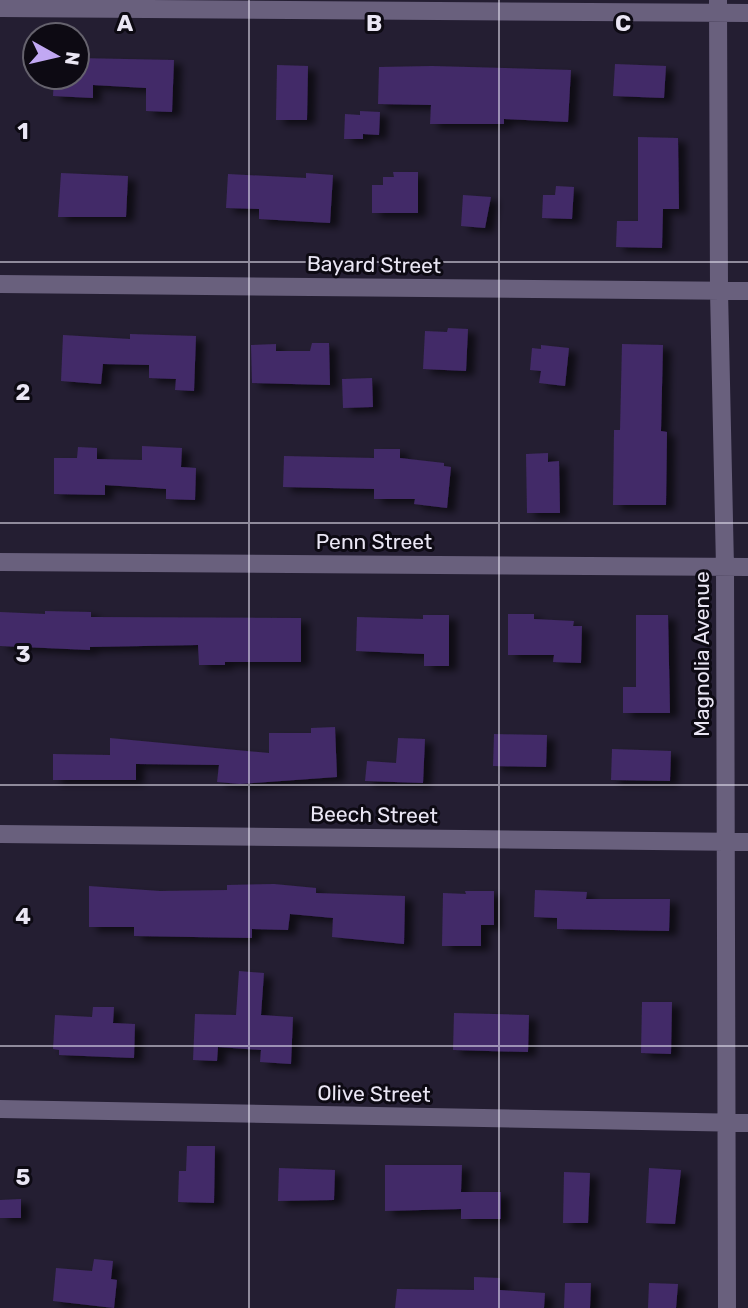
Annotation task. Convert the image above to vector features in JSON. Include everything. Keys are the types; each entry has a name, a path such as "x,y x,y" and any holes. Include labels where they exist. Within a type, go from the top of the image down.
{"street":[{"path":"0,8 718,6 748,13"},
{"name":"Magnolia Avenue","path":"718,6 719,291 725,567 723,842 727,1308"},
{"name":"Bayard Street","path":"0,284 748,291"},
{"name":"Penn Street","path":"0,562 748,567"},
{"name":"Beech Street","path":"0,834 748,842"},
{"name":"Olive Street","path":"0,1110 748,1123"}],"building":[{"path":"91,58 174,60 172,112 146,111 146,88 93,85 93,98 53,96 53,91 91,91"},
{"path":"615,64 666,66 664,98 613,96"},
{"path":"277,65 308,66 307,120 276,120"},
{"path":"379,67 571,70 568,122 504,119 504,124 430,124 431,105 378,104"},
{"path":"360,111 380,112 379,135 363,134 363,139 344,139 345,114 360,115"},
{"path":"638,137 678,138 679,209 663,209 662,248 616,247 617,221 638,221"},
{"path":"393,172 418,172 418,213 372,213 372,185 383,185 383,177 394,177"},
{"path":"61,173 128,176 126,217 58,217"},
{"path":"306,173 333,175 330,223 259,219 259,209 226,208 228,174 306,178"},
{"path":"556,186 574,187 572,219 542,218 543,195 555,195"},
{"path":"463,195 491,197 485,228 461,226"},
{"path":"448,328 468,329 466,371 423,369 425,331 447,332"},
{"path":"130,334 196,336 194,391 175,390 176,379 149,378 149,365 103,364 101,384 61,381 63,335 130,339"},
{"path":"312,343 329,343 330,385 252,383 251,345 276,344 276,351 310,351"},
{"path":"622,344 663,345 661,431 667,432 666,505 613,505 614,430 620,430"},
{"path":"541,345 569,348 565,386 539,383 541,371 530,370 532,348 541,349"},
{"path":"372,378 373,407 343,408 342,379"},
{"path":"142,446 182,448 181,467 196,468 195,500 166,499 166,489 105,485 105,495 54,494 54,458 77,458 78,447 97,448 97,459 142,460"},
{"path":"374,449 400,449 400,458 444,463 444,466 451,467 447,508 414,504 415,499 374,499 374,489 283,487 284,456 374,458"},
{"path":"548,453 548,462 559,461 560,513 527,513 526,454"},
{"path":"45,611 91,612 91,617 301,618 301,662 225,662 225,665 199,665 198,645 90,647 90,650 0,646 0,612 45,614"},
{"path":"508,614 534,614 534,619 574,621 573,626 582,626 581,663 553,662 554,655 508,655"},
{"path":"423,615 449,615 449,666 424,666 424,654 356,651 357,617 423,619"},
{"path":"636,615 668,615 670,713 623,713 623,687 636,687"},
{"path":"335,727 337,777 240,784 217,782 219,765 136,764 136,780 53,780 53,754 110,755 110,738 269,753 269,733 311,733 311,728"},
{"path":"494,734 547,735 546,767 493,766"},
{"path":"398,738 425,739 423,783 365,781 367,761 396,763"},
{"path":"612,749 671,751 670,781 611,780"},
{"path":"274,884 316,888 316,893 405,896 404,944 332,937 333,918 290,914 288,930 252,929 252,938 134,936 134,927 89,927 89,886 160,891 227,890 227,885"},
{"path":"535,890 587,892 586,899 670,899 669,931 557,929 557,918 534,917"},
{"path":"465,891 494,891 494,925 481,925 481,946 442,946 443,893 466,894"},
{"path":"239,971 264,973 261,1015 293,1017 291,1064 260,1062 261,1050 218,1047 217,1061 193,1060 195,1014 236,1015"},
{"path":"642,1002 672,1002 671,1054 641,1053"},
{"path":"93,1007 114,1007 113,1023 135,1024 134,1058 59,1055 59,1050 53,1049 55,1015 92,1017"},
{"path":"454,1013 529,1015 528,1052 453,1050"},
{"path":"187,1146 215,1146 214,1203 178,1202 179,1171 186,1171"},
{"path":"385,1165 462,1165 461,1192 501,1192 501,1219 461,1219 461,1209 385,1211"},
{"path":"279,1168 335,1170 334,1200 278,1201"},
{"path":"649,1168 681,1170 675,1224 646,1223"},
{"path":"564,1172 590,1173 588,1223 563,1223"},
{"path":"21,1199 21,1218 0,1218 0,1200"},
{"path":"94,1259 113,1261 111,1279 117,1280 114,1308 53,1301 56,1268 92,1271"},
{"path":"474,1277 500,1278 500,1290 545,1293 544,1308 395,1308 397,1289 474,1290"},
{"path":"565,1283 591,1283 590,1308 564,1308"},
{"path":"649,1283 678,1284 676,1308 648,1308"}]}
